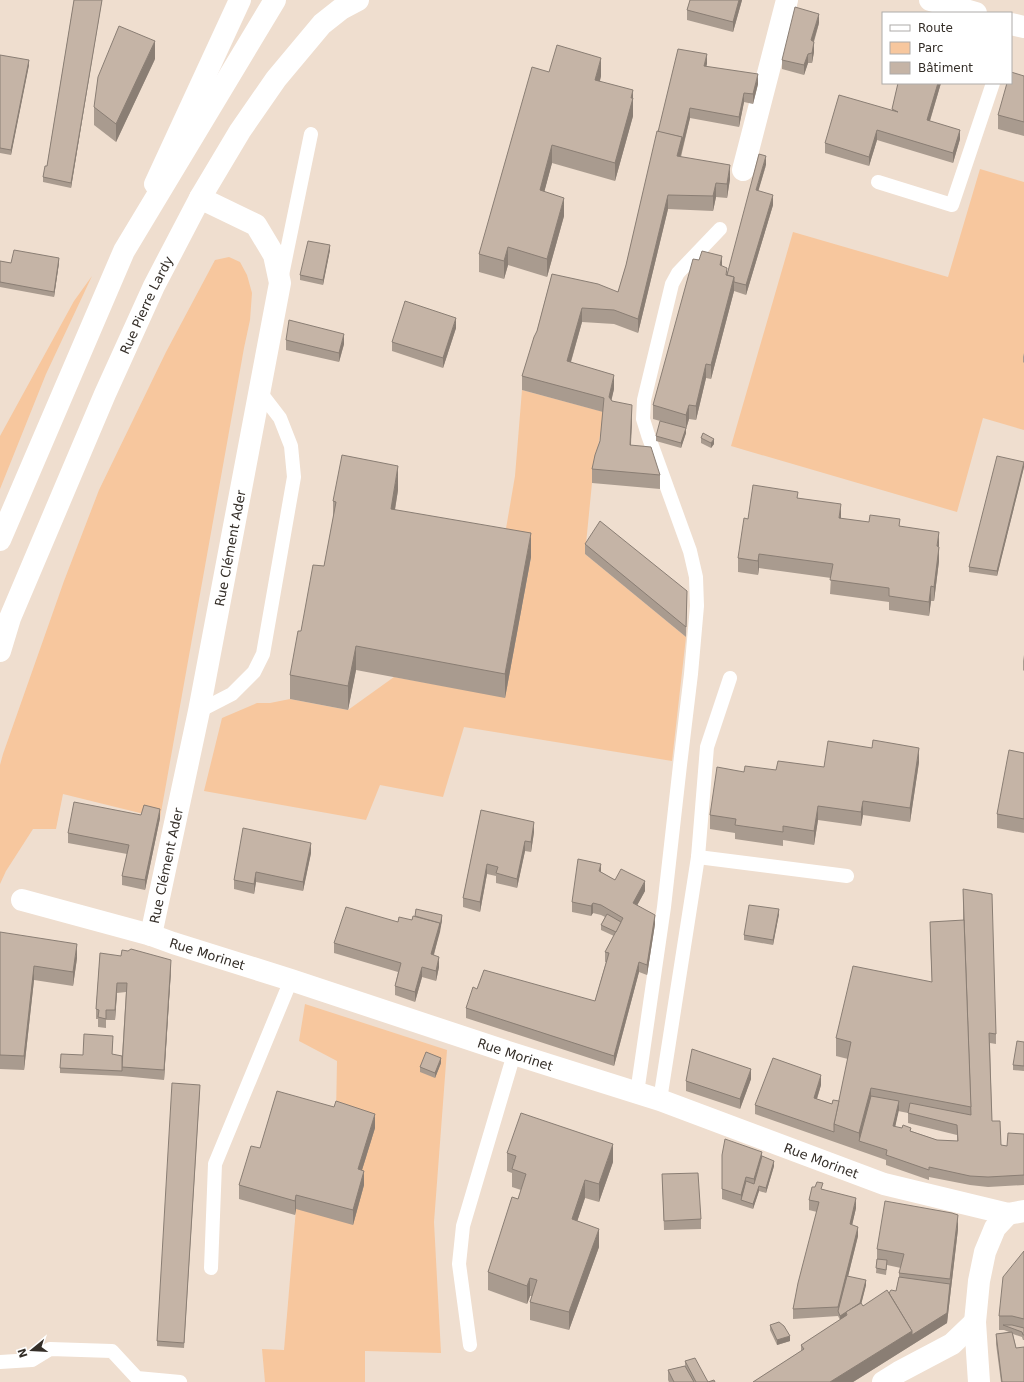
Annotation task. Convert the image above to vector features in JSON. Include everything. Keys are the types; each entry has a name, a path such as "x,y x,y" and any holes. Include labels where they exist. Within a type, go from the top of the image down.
{"street":[{"path":"0,540 124,251 240,0"},
{"path":"124,251 275,0"},
{"name":"Rue Pierre Lardy","path":"0,650 10,618 105,394 154,286 200,198 240,131 276,79 322,24 341,9 358,0"},
{"path":"743,170 787,0"},
{"path":"930,0 972,12"},
{"name":"Rue Clément Ader","path":"151,935 199,711 280,283 274,255 256,226 200,198"},
{"name":"Rue Morinet","path":"22,900 151,935 514,1054 660,1100 884,1184 1016,1213"},
{"path":"979,1382 975,1322 979,1280 985,1252 996,1228 1016,1213"},
{"path":"883,1382 952,1344 975,1322"}],"lane":[{"path":"878,182 952,205 993,84"},
{"path":"280,283 311,134"},
{"path":"637,1093 664,907 691,674 697,606 696,577 690,551 648,436 644,419 644,400 672,284 678,273 720,229"},
{"path":"199,711 232,694 254,672 263,654 294,477 292,446 280,418 260,392"},
{"path":"660,1100 698,857 707,747 730,678"},
{"path":"698,857 847,876"},
{"path":"211,1268 215,1164 291,980"},
{"path":"470,1345 459,1264 463,1226 514,1054"},
{"path":"0,1362 32,1360 50,1349 112,1351 137,1378 180,1382"}],"green space":[{"path":"980,169 1024,182 1024,430 983,418 957,512 731,446 793,232 948,277"},
{"path":"229,257 240,262 247,275 252,293 250,320 160,818 63,794 56,829 33,829 6,871 0,884 0,765 64,581 99,490 166,352 215,260"},
{"path":"92,276 46,374 0,489 0,436 74,301"},
{"path":"522,390 604,412 592,483 585,554 686,637 672,761 464,727 443,797 380,785 366,820 204,791 222,718 257,703 270,703 290,699 348,710 394,677 505,697 531,557 502,552 515,476"},
{"path":"305,1004 447,1050 434,1222 441,1353 365,1351 365,1382 265,1382 262,1349 284,1350 296,1209 336,1115 337,1061 299,1041"}],"building":[{"path":"74,0 102,0 71,183 43,177 45,166 47,166"},
{"path":"690,0 739,0 733,22 687,10"},
{"path":"795,7 819,14 811,40 814,42 812,53 808,54 804,65 782,60"},
{"path":"119,26 155,41 116,124 94,107 98,77"},
{"path":"557,45 601,58 595,80 633,90 631,98 633,98 615,163 552,145 540,190 564,198 547,259 508,247 504,261 479,254 532,67 549,72"},
{"path":"678,49 707,54 704,66 758,74 753,94 744,93 739,117 690,108 682,141 682,137 658,132"},
{"path":"0,55 29,60 11,150 0,148"},
{"path":"1012,72 1024,76 1024,122 998,115 1007,84 1012,84"},
{"path":"898,84 938,84 927,120 960,130 953,153 877,130 869,157 825,143 839,95 898,112 892,109"},
{"path":"657,131 682,137 677,156 730,165 727,184 716,183 713,196 668,195 638,319 614,310 582,308 567,361 614,375 609,397 612,401 632,405 630,445 651,447 660,475 592,469 600,441 604,398 522,376 537,331 552,274 598,284 618,292 626,265"},
{"path":"759,154 766,156 756,190 773,195 746,285 734,282 734,277 727,275"},
{"path":"308,241 330,245 323,280 300,275"},
{"path":"14,250 59,258 54,292 0,282 0,261 11,263"},
{"path":"702,251 722,256 720,265 727,268 726,275 734,277 711,365 706,364 696,406 689,405 686,415 653,405 693,259 699,260"},
{"path":"405,301 456,318 443,358 392,342"},
{"path":"289,320 344,334 339,353 286,340"},
{"path":"660,421 686,428 681,443 656,436"},
{"path":"703,433 714,439 711,443 701,438"},
{"path":"342,455 398,466 391,509 531,533 505,674 356,646 348,686 290,675 298,631 301,631 313,565 324,566 336,502 333,501"},
{"path":"997,456 1024,462 997,571 969,567"},
{"path":"753,485 798,492 797,498 841,504 839,518 869,522 870,515 900,519 899,526 939,532 937,546 939,547 934,587 931,586 929,602 889,596 889,588 830,580 833,564 759,554 758,561 738,558 744,518 748,519"},
{"path":"600,521 687,591 686,627 585,544"},
{"path":"873,740 919,748 910,808 863,801 861,812 818,806 814,831 783,826 783,832 735,825 736,819 710,815 717,767 744,772 745,766 776,770 778,761 824,767 828,741 872,748"},
{"path":"1009,750 1024,753 1024,819 997,814"},
{"path":"74,802 141,815 144,805 160,809 145,880 122,876 129,845 68,833"},
{"path":"481,810 534,822 531,842 525,841 517,879 496,873 498,867 487,864 480,902 463,898"},
{"path":"243,828 311,843 303,882 256,872 254,884 234,880"},
{"path":"578,859 601,864 599,871 615,880 621,869 645,881 633,903 655,915 647,965 639,962 614,1056 466,1008 473,987 477,989 484,970 595,1001 609,953 605,952 623,918 601,905 593,903 591,906 572,902"},
{"path":"963,889 992,894 996,1034 989,1033 992,1121 1000,1121 1001,1145 1007,1146 1008,1133 1024,1134 1024,1175 988,1177 970,1176 929,1167 929,1170 886,1155 887,1150 859,1141 871,1096 899,1101 893,1126 902,1128 903,1125 911,1128 910,1131 937,1140 958,1141 957,1125 908,1113 910,1103 971,1115"},
{"path":"749,905 779,909 773,940 744,935"},
{"path":"346,907 398,922 399,917 412,920 413,916 440,923 431,954 439,957 436,971 422,967 415,992 395,986 401,963 334,943"},
{"path":"416,909 442,915 440,927 440,923 415,916"},
{"path":"607,914 621,922 616,932 601,925"},
{"path":"964,920 971,1107 871,1088 859,1133 834,1124 851,1042 836,1038 853,966 932,982 930,922"},
{"path":"0,932 77,944 73,972 34,966 24,1056 0,1055"},
{"path":"131,949 171,960 164,1070 122,1067 127,983 117,983 115,1010 106,1010 106,1019 98,1017 99,1010 96,1009 100,953 121,956 122,950 128,951"},
{"path":"84,1034 113,1036 112,1054 122,1056 122,1071 60,1068 61,1054 83,1055"},
{"path":"1017,1041 1024,1042 1024,1066 1013,1065"},
{"path":"692,1049 751,1069 740,1099 686,1081"},
{"path":"426,1052 441,1058 435,1073 420,1067"},
{"path":"773,1058 821,1075 814,1098 832,1104 833,1100 839,1101 834,1124 834,1132 755,1105"},
{"path":"172,1083 200,1085 184,1343 157,1341"},
{"path":"277,1091 334,1107 336,1101 375,1114 358,1169 364,1171 353,1210 296,1195 295,1201 239,1185 251,1146 260,1148"},
{"path":"521,1113 613,1144 599,1184 585,1180 572,1219 599,1229 569,1312 530,1302 537,1280 530,1278 527,1286 488,1272 512,1197 518,1199 526,1174 512,1169 516,1156 507,1153"},
{"path":"725,1139 762,1152 754,1179 746,1177 741,1195 722,1189 722,1155"},
{"path":"762,1156 774,1161 766,1188 759,1186 753,1204 741,1200 746,1181 754,1184"},
{"path":"698,1173 701,1219 664,1221 662,1174"},
{"path":"817,1182 823,1183 821,1189 856,1198 850,1224 858,1227 838,1307 793,1309 798,1283 819,1202 809,1200 812,1187 815,1187"},
{"path":"885,1201 958,1215 950,1279 899,1273 904,1254 877,1249"},
{"path":"1024,1251 1024,1319 1012,1316 999,1316 1003,1277"},
{"path":"877,1259 887,1260 886,1270 876,1268"},
{"path":"847,1276 866,1280 860,1303 840,1316 838,1311"},
{"path":"899,1277 950,1284 947,1313 912,1335 912,1331 889,1293 891,1290 896,1291"},
{"path":"887,1290 912,1331 830,1382 753,1382 804,1349 801,1345 847,1315 846,1312 861,1303 863,1306"},
{"path":"779,1322 784,1326 790,1336 777,1340 770,1325"},
{"path":"1003,1325 1012,1325 1024,1328 1024,1335 1022,1332"},
{"path":"1012,1332 1016,1348 1024,1347 1024,1382 1002,1382 996,1334"},
{"path":"695,1358 708,1382 696,1382 685,1361"},
{"path":"685,1366 694,1382 674,1382 668,1370"}]}
